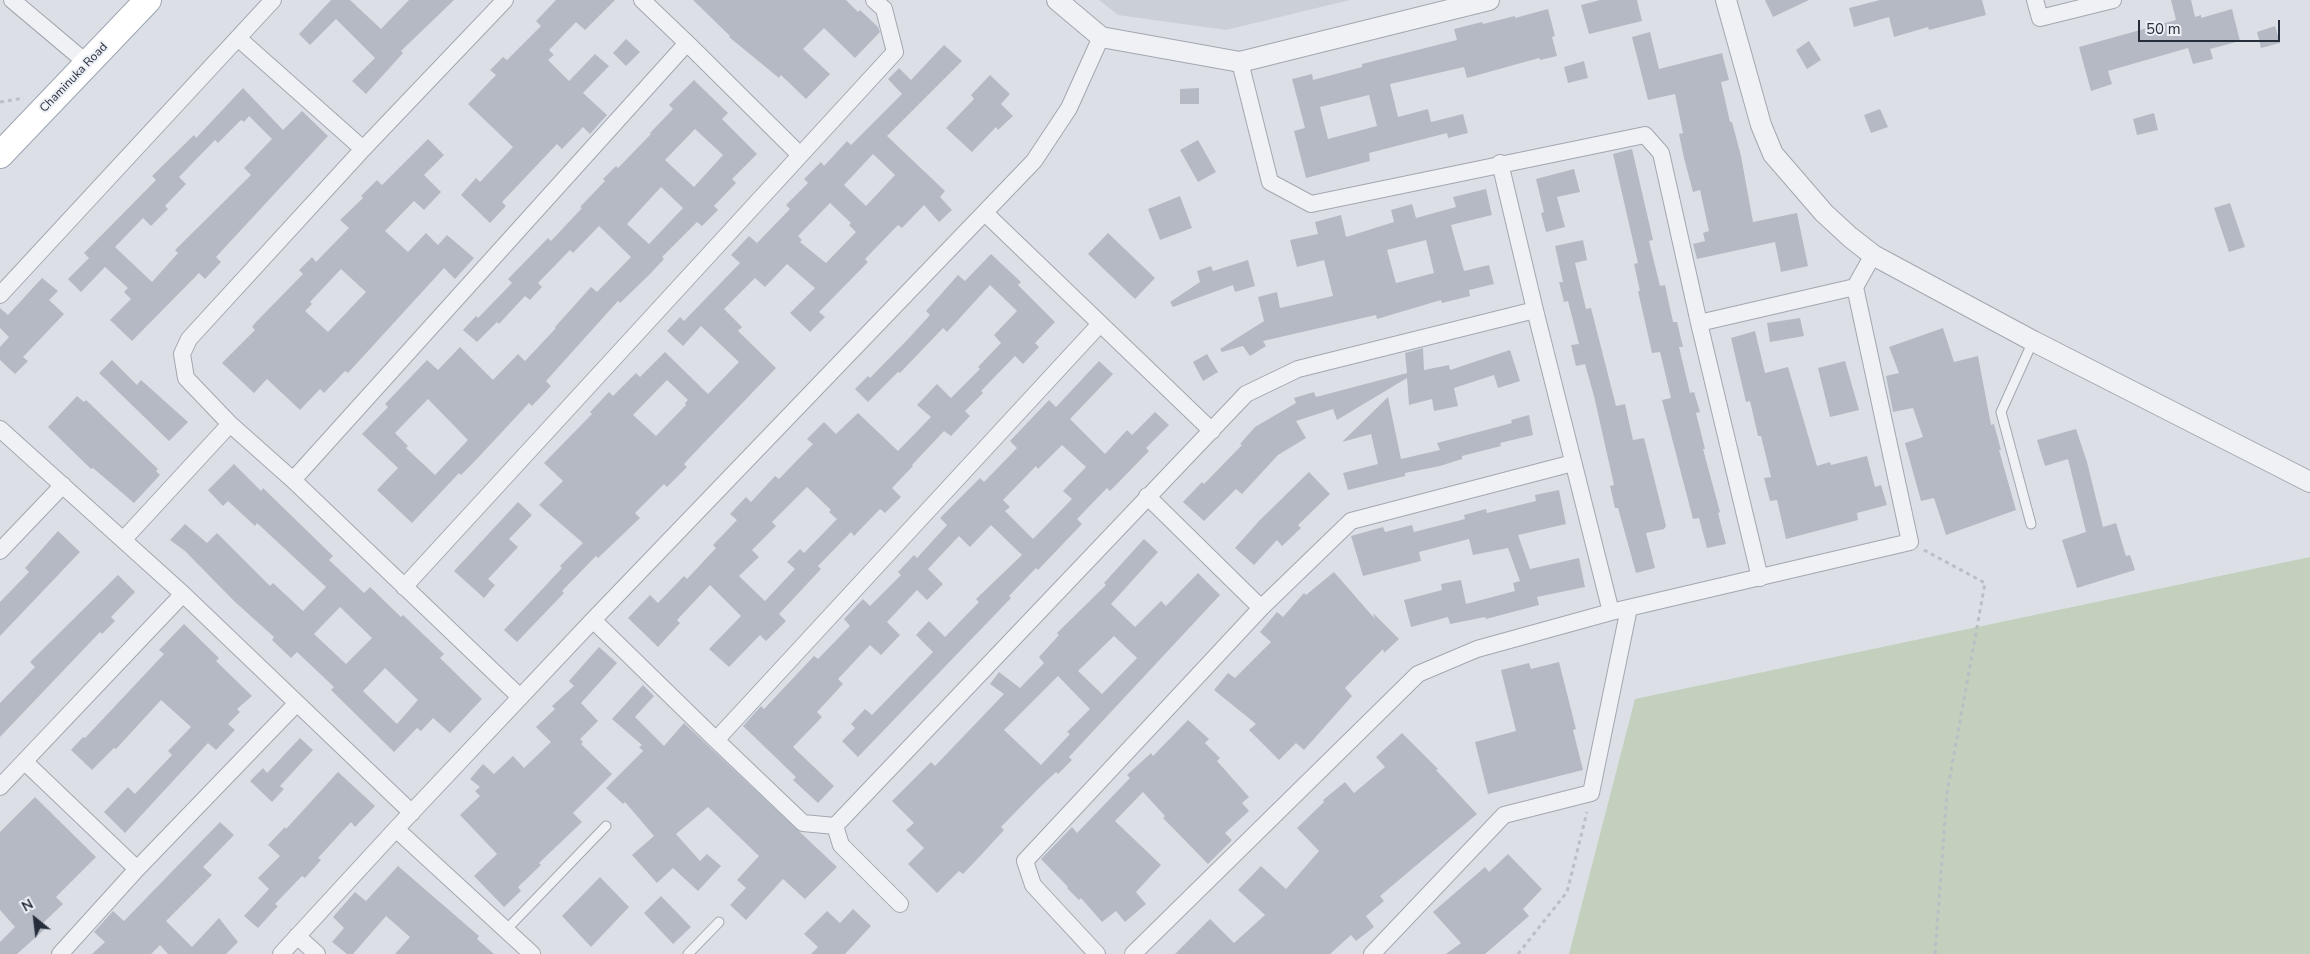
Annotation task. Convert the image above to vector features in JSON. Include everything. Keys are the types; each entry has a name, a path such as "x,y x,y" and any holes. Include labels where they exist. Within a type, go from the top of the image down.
{"main road":[{"name":"Chaminuka Road","path":"0,155 148,0"}],"street":[{"path":"12,0 88,64"},
{"path":"0,295 273,0"},
{"path":"505,0 363,149 189,339 182,354 186,378 230,424 292,480 520,697"},
{"path":"642,0 800,155"},
{"path":"404,587 895,52 884,9 874,0"},
{"path":"1057,0 1101,37 1240,62 1489,0"},
{"path":"1726,0 1761,125 1773,154 1824,213 1850,238 1872,255 2033,341 2310,482"},
{"path":"2035,0 2040,18 2113,0"},
{"path":"281,954 593,620 1034,161 1069,108 1101,37"},
{"path":"238,38 363,149"},
{"path":"292,480 687,43"},
{"path":"1240,62 1270,182 1312,204 1500,163 1646,135 1661,154 1760,578"},
{"path":"1500,163 1610,612"},
{"path":"985,214 1212,431"},
{"path":"1133,954 1418,674 1477,649 1610,612 1910,542 1855,287 1872,255"},
{"path":"1699,323 1855,287"},
{"path":"835,826 1146,496 1212,431 1246,394 1298,369 1535,310"},
{"path":"716,740 1100,324"},
{"path":"124,539 230,424"},
{"path":"0,429 124,539 412,813"},
{"path":"1097,954 1033,885 1025,861 1261,608 1351,521 1573,463"},
{"path":"0,551 63,485"},
{"path":"1146,496 1261,608"},
{"path":"0,787 183,594"},
{"path":"1372,954 1504,815 1591,793 1630,608"},
{"path":"593,620 804,823 835,826"},
{"path":"60,954 137,869 297,703"},
{"path":"25,762 137,869"},
{"path":"835,826 841,845 900,904"},
{"path":"396,829 532,954"},
{"path":"297,936 317,954"}],"lane":[{"path":"2031,524 2001,412 2033,341"},
{"path":"506,930 606,826"},
{"path":"688,954 719,922"}],"path":[{"path":"1910,542 1985,583 1947,793 1936,954"},
{"path":"1518,954 1567,892 1591,793"}],"shaded area":[{"path":"1099,0 1350,0 1226,30 1118,15"}],"green space":[{"path":"2310,557 2310,954 1569,954 1635,699"}],"building":[{"path":"331,0 350,0 381,29 409,0 454,0 401,51 403,53 366,94 352,81 375,58 336,19 310,45 299,34"},
{"path":"556,0 615,0 585,30 576,22 549,50 554,55 548,60 569,81 595,54 609,66 583,93 607,115 590,134 583,127 562,149 557,144 502,202 506,206 490,223 461,195 476,178 480,182 513,147 468,104 496,75 490,70 503,57 507,60 541,26 536,21"},
{"path":"693,0 846,0 858,12 860,10 878,27 880,32 855,58 824,28 803,49 830,74 806,99 781,75 779,78 729,37"},
{"path":"1600,0 1637,0 1642,21 1589,34 1581,5"},
{"path":"1765,0 1809,0 1773,17"},
{"path":"1880,0 1982,0 1986,15 1929,30 1928,27 1894,37 1889,17 1854,27 1849,8"},
{"path":"2171,0 2191,0 2195,17 2201,15 2201,18 2232,9 2240,41 2210,49 2213,59 2193,64 2188,48 2108,71 2112,84 2091,91 2079,47 2176,20"},
{"path":"1548,9 1555,36 1552,37 1557,56 1540,60 1539,58 1467,78 1464,67 1390,84 1398,117 1428,109 1431,122 1463,114 1468,133 1448,138 1447,133 1369,153 1370,161 1306,178 1294,131 1305,128 1292,79 1312,74 1313,80 1362,67 1362,64 1457,40 1454,29 1515,16 1515,18","holes":["1369,95 1377,126 1328,139 1320,107"]},
{"path":"2275,26 2280,43 2261,48 2257,32"},
{"path":"1650,32 1659,69 1722,53 1729,80 1721,82 1730,122 1732,122 1741,156 1753,222 1797,213 1808,266 1781,272 1775,242 1697,259 1693,244 1705,241 1703,233 1709,231 1700,190 1693,192 1684,158 1679,134 1683,133 1675,94 1648,100 1632,37"},
{"path":"626,39 640,52 626,66 613,53"},
{"path":"1809,41 1821,60 1807,69 1796,50"},
{"path":"944,45 962,61 887,136 945,191 940,197 952,210 939,222 924,205 902,228 898,225 865,259 868,262 819,312 825,317 810,332 790,313 815,288 787,264 765,287 755,278 724,309 742,327 738,331 776,368 684,464 687,467 667,487 664,484 635,513 640,518 598,558 596,556 517,642 504,630 562,568 560,566 583,543 539,505 563,481 544,463 592,414 590,412 609,392 613,396 636,373 640,377 665,352 708,394 739,362 701,326 683,346 667,331 680,317 684,321 740,263 731,255 749,236 757,243 790,209 786,205 808,183 804,179 821,162 824,166 847,141 851,145 902,94 888,79 899,68 911,80","holes":["873,154 895,175 866,206 844,185","830,203 851,223 849,225 856,232 826,263 800,242 802,240 798,236","667,380 688,400 685,403 686,405 656,436 633,415"]},
{"path":"1584,61 1588,78 1568,83 1564,67"},
{"path":"990,75 1010,94 1001,104 1013,116 998,130 996,127 972,152 946,128 974,99 971,95"},
{"path":"694,80 728,113 722,119 757,154 732,179 736,183 714,206 718,210 702,226 697,222 662,257 664,259 649,275 620,303 618,301 546,381 551,386 532,406 529,403 474,462 461,475 459,473 412,523 377,490 398,468 362,434 388,407 385,404 427,360 438,370 460,347 493,380 518,354 525,361 591,287 597,292 631,257 599,226 573,253 570,250 538,283 542,287 530,300 525,296 499,324 497,322 477,342 463,330 476,316 478,318 512,283 508,279 548,238 551,241 582,208 580,207 605,181 603,179 616,166 618,168 651,134 673,109 669,105","holes":["695,129 723,155 694,187 665,160","661,187 683,208 649,244 627,224","428,399 468,440 435,475 406,448 408,446 395,433"]},
{"path":"243,88 283,130 302,111 328,136 216,257 221,262 205,279 199,273 132,341 110,320 131,299 124,292 128,288 105,267 81,292 68,279 89,258 84,253 156,180 152,176 194,135 196,138","holes":["249,116 272,139 244,168 251,175 175,250 178,253 152,282 115,247 143,218 151,226 168,209 165,206 186,184 179,177 215,140 218,143 241,120 244,122"]},
{"path":"1199,88 1199,104 1180,104 1180,89"},
{"path":"1880,109 1888,127 1871,133 1864,115"},
{"path":"2154,113 2158,130 2137,135 2133,119"},
{"path":"428,139 444,155 424,175 441,192 424,210 414,201 385,231 408,252 426,233 438,245 447,235 474,258 455,279 444,268 348,373 345,371 324,393 320,389 300,410 267,379 254,393 222,363 255,330 252,327 256,322 303,274 299,270 312,257 316,262 349,228 340,220 363,198 361,196 377,180 382,185","holes":["341,269 366,292 328,332 305,311 312,304 310,302"]},
{"path":"1198,140 1216,172 1198,182 1180,150"},
{"path":"1632,149 1653,240 1649,241 1660,286 1665,285 1673,322 1677,322 1683,347 1679,347 1690,393 1694,392 1700,412 1696,413 1705,449 1703,449 1720,512 1718,513 1726,544 1707,548 1699,518 1693,519 1662,400 1671,398 1660,352 1652,353 1638,291 1640,291 1634,264 1638,263 1613,154"},
{"path":"1574,169 1580,192 1557,197 1565,227 1546,232 1541,213 1544,212 1536,179"},
{"path":"1486,189 1492,215 1451,225 1464,271 1489,265 1494,284 1469,290 1470,296 1442,303 1441,300 1377,319 1376,315 1263,341 1266,346 1250,356 1243,346 1222,352 1220,349 1264,321 1258,297 1277,292 1280,308 1333,296 1324,260 1297,267 1290,240 1318,234 1315,222 1341,215 1346,237 1394,222 1391,210 1412,204 1416,218 1456,207 1453,197","holes":["1426,240 1434,273 1396,283 1387,250"]},
{"path":"1180,196 1192,228 1160,240 1148,209"},
{"path":"2230,203 2245,247 2229,252 2214,208"},
{"path":"1108,233 1155,278 1135,299 1088,254"},
{"path":"1583,240 1587,260 1575,263 1586,309 1591,308 1616,406 1625,404 1633,440 1644,438 1666,526 1664,529 1646,533 1655,568 1636,573 1618,508 1615,508 1610,486 1614,485 1585,364 1576,366 1571,345 1579,344 1568,301 1564,302 1559,282 1563,282 1555,246"},
{"path":"991,254 1021,282 1018,285 1055,322 1035,343 1039,347 1023,364 1015,356 981,391 983,393 965,411 970,416 951,436 944,431 892,488 901,497 885,513 880,509 854,536 851,532 818,566 821,569 779,614 786,621 766,641 760,635 729,667 709,649 741,616 710,585 677,620 680,623 658,647 628,618 650,595 658,603 684,576 687,579 716,548 713,545 737,520 730,514 746,497 751,502 775,476 779,479 813,444 807,439 824,422 836,434 858,413 898,451 931,417 917,405 937,384 951,398 980,369 978,367 1001,343 994,335 1017,311 990,285 947,332 943,328 900,373 898,372 868,402 855,389 868,376 870,378 930,315 926,311 958,275 965,281","holes":["807,487 831,510 829,512 837,519 804,553 800,549 787,562 795,569 765,601 739,576 759,557 752,550 776,526 772,522"]},
{"path":"1248,260 1255,286 1235,292 1233,285 1173,307 1170,302 1200,282 1197,271 1211,266 1213,271"},
{"path":"42,278 58,291 49,300 64,314 23,357 28,361 15,374 0,360 0,347 9,337 0,328 0,308 8,315"},
{"path":"1800,318 1804,336 1770,342 1767,323"},
{"path":"1943,328 1954,362 1978,356 1991,425 1994,424 2001,450 1999,450 2016,510 1946,535 1934,498 1921,501 1905,443 1923,437 1913,408 1893,412 1886,376 1899,373 1889,347"},
{"path":"1755,331 1765,373 1788,367 1817,466 1830,462 1831,465 1867,456 1875,487 1881,485 1887,505 1857,513 1858,520 1786,539 1777,500 1770,501 1764,478 1771,477 1761,436 1758,436 1750,401 1746,402 1731,338"},
{"path":"1423,348 1424,370 1449,365 1450,370 1510,350 1520,381 1498,388 1494,375 1454,388 1458,406 1434,411 1432,399 1409,405 1407,378 1337,420 1333,409 1296,421 1306,438 1278,455 1242,494 1236,489 1204,521 1183,502 1202,482 1204,484 1242,445 1240,444 1255,427 1296,403 1294,398 1314,392 1316,397 1407,373 1405,353"},
{"path":"1207,354 1218,372 1203,381 1193,362"},
{"path":"112,360 137,385 141,380 188,422 169,441 99,373"},
{"path":"1099,361 1113,374 1070,419 1105,454 1127,430 1132,435 1155,412 1169,425 1146,448 1149,451 1110,491 1107,488 1077,519 1082,524 1038,570 1036,568 1009,596 1011,598 858,757 842,741 855,728 851,724 865,709 872,715 933,652 916,635 929,621 945,637 979,602 976,599 1022,555 991,525 970,547 959,536 928,569 943,584 927,600 917,590 887,622 900,635 881,655 870,645 838,679 843,684 817,712 822,717 793,747 834,786 818,803 793,780 796,777 743,726 761,706 764,709 814,656 818,659 850,626 844,619 863,599 870,606 901,575 898,572 914,555 917,558 947,525 940,518 980,478 984,482 1017,448 1010,441 1049,400 1056,407","holes":["1062,445 1086,467 1063,491 1072,499 1033,539 1005,511 1010,507 1003,500 1036,466 1038,469"]},
{"path":"1845,361 1859,410 1830,417 1818,368"},
{"path":"77,396 84,402 86,400 158,469 156,471 160,475 134,503 93,468 91,469 48,427"},
{"path":"1388,397 1401,459 1440,450 1437,443 1512,423 1511,420 1529,415 1533,435 1500,443 1501,446 1462,456 1462,459 1440,466 1405,473 1405,476 1348,490 1343,473 1378,464 1371,434 1342,442"},
{"path":"2076,429 2087,462 2103,527 2116,523 2126,556 2130,555 2135,570 2077,588 2062,540 2086,532 2068,459 2045,466 2037,440"},
{"path":"234,464 261,491 263,488 333,556 329,560 364,593 370,587 401,617 403,615 444,654 440,658 482,699 450,733 433,718 421,731 417,728 394,752 331,690 334,687 297,652 291,658 272,640 274,637 234,601 185,551 170,540 185,524 207,543 217,533 270,586 273,583 303,611 326,587 257,523 255,526 228,501 223,506 208,490","holes":["340,607 372,638 346,664 314,634","385,668 418,700 397,724 363,691"]},
{"path":"1309,472 1330,494 1298,525 1301,528 1282,546 1277,540 1254,565 1235,548 1259,521"},
{"path":"1559,490 1566,524 1518,535 1530,569 1579,558 1585,587 1537,597 1539,605 1486,619 1485,617 1450,624 1448,617 1411,627 1404,600 1442,590 1441,584 1461,580 1466,604 1515,591 1513,583 1520,581 1508,548 1473,555 1469,539 1419,552 1421,561 1363,576 1351,536 1383,527 1385,532 1412,525 1414,532 1465,519 1464,515 1486,509 1487,513 1536,501 1535,495"},
{"path":"518,502 532,515 509,539 518,547 488,579 495,585 484,598 454,571"},
{"path":"58,531 80,552 0,636 0,602 29,572 25,568"},
{"path":"1144,539 1158,552 1111,604 1135,627 1161,601 1166,606 1198,573 1220,595 1069,757 1072,760 1058,774 1056,772 1039,788 1001,827 1004,830 963,874 959,871 937,893 908,864 924,848 906,830 914,823 892,801 931,762 935,766 1004,694 990,684 999,672 1020,688 1044,663 1039,657 1059,635 1057,633 1106,585 1104,583","holes":["1114,636 1137,658 1102,694 1078,671","1058,676 1090,709 1067,732 1070,734 1041,765 1004,730"]},
{"path":"1334,572 1375,619 1373,613 1399,639 1384,653 1383,649 1345,688 1352,696 1304,750 1296,743 1279,760 1249,730 1256,724 1214,690 1228,673 1235,678 1271,642 1260,632 1277,612 1283,617 1304,593 1306,595"},
{"path":"118,575 135,592 111,617 115,621 102,634 100,632 0,737 0,703 35,667 30,662"},
{"path":"184,624 219,658 216,661 252,696 237,709 240,712 228,724 235,730 216,750 208,743 125,833 104,812 128,787 135,794 172,755 168,751 191,727 161,700 116,749 114,748 92,770 71,750 83,737 85,738 164,654 159,650"},
{"path":"599,647 617,663 581,703 598,721 580,739 583,742 581,744 612,774 573,813 582,822 539,863 541,865 518,887 521,891 504,907 474,876 497,854 460,815 480,796 475,791 480,787 470,779 483,764 494,774 513,756 524,768 551,742 536,727 555,709 552,706 574,686 569,681"},
{"path":"1559,662 1576,729 1573,730 1583,770 1488,794 1475,742 1516,731 1501,670 1529,663 1531,669"},
{"path":"643,685 654,696 635,717 664,746 684,723 837,867 805,899 783,879 746,920 730,905 746,888 737,880 759,856 708,807 676,834 700,861 707,854 721,866 698,891 673,868 657,883 632,855 654,836 625,802 623,804 606,788 643,751 639,747 642,745 612,719"},
{"path":"1188,720 1209,739 1205,743 1220,758 1217,761 1249,797 1242,803 1249,811 1225,833 1232,840 1208,864 1163,818 1165,816 1143,792 1115,821 1161,865 1136,892 1146,904 1125,922 1116,911 1102,922 1081,898 1079,900 1041,859 1072,827 1077,833 1130,778 1127,775 1151,753 1153,756"},
{"path":"1402,733 1438,769 1436,770 1477,814 1380,896 1384,901 1366,916 1374,927 1356,941 1351,935 1330,954 1175,954 1210,919 1234,943 1265,915 1238,890 1261,866 1286,889 1319,851 1297,828 1324,802 1323,800 1345,782 1354,793 1385,767 1376,757"},
{"path":"300,738 313,750 280,786 284,789 272,802 250,781 263,768 267,773"},
{"path":"338,772 375,806 355,827 351,822 318,858 321,860 305,878 302,876 275,904 278,906 258,928 244,916 269,889 258,878 280,856 268,845 285,827 286,829"},
{"path":"35,797 96,857 56,897 63,904 42,924 46,928 17,954 0,954 0,942 15,927 0,910 0,832"},
{"path":"220,822 234,835 203,867 212,875 166,921 192,947 219,918 238,942 226,954 168,954 160,945 151,954 92,954 105,942 94,932 113,911 124,921"},
{"path":"1508,854 1542,889 1523,909 1529,916 1485,954 1446,954 1461,943 1433,912 1485,867 1489,872"},
{"path":"398,866 479,936 477,939 494,954 395,954 410,937 386,916 353,954 347,954 332,942 344,928 333,917 355,892 366,901"},
{"path":"600,877 629,907 591,947 562,916"},
{"path":"661,896 691,927 673,944 644,913"},
{"path":"853,909 871,926 845,954 811,954 818,947 804,934 827,911 840,923"}]}
